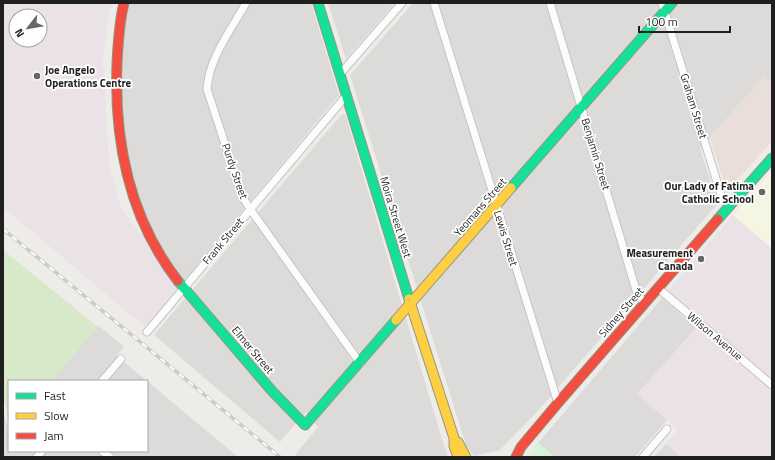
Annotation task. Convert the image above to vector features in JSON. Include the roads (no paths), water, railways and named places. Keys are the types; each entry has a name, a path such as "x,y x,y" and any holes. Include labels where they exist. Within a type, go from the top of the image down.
{"street":[{"name":"Elmer Street","path":"124,3 118,50 116,89 118,130 124,173 130,195 140,220 167,266 281,402 306,425"},
{"name":"Purdy Street","path":"246,3 213,62 208,75 207,89 242,196 360,363"},
{"name":"Moira Street West","path":"318,3 411,305 454,438 454,446 458,457"},
{"path":"340,74 402,3"},
{"name":"Lewis Street","path":"434,3 558,404"},
{"name":"Benjamin Street","path":"550,3 636,290 644,304"},
{"name":"Yeomans Street","path":"306,425 582,107 664,7 672,3"},
{"name":"Graham Street","path":"664,7 722,198 731,205"},
{"name":"Frank Street","path":"146,332 346,96"},
{"name":"Sidney Street","path":"516,457 521,447 772,158"},
{"name":"Wilson Avenue","path":"658,288 772,385"},
{"path":"103,380 121,359"},
{"path":"643,457 667,429"},
{"name":"Moira Street West","path":"454,438 460,444 466,457"},
{"name":"Sidney Street","path":"506,457 521,447"}],"railway":[{"path":"3,229 280,457"}],"place":[{"name":"Joe Angelo Operations Centre","path":"37,76"},
{"name":"Our Lady of Fatima Catholic School","path":"762,192"},
{"name":"Measurement Canada","path":"701,259"}]}
